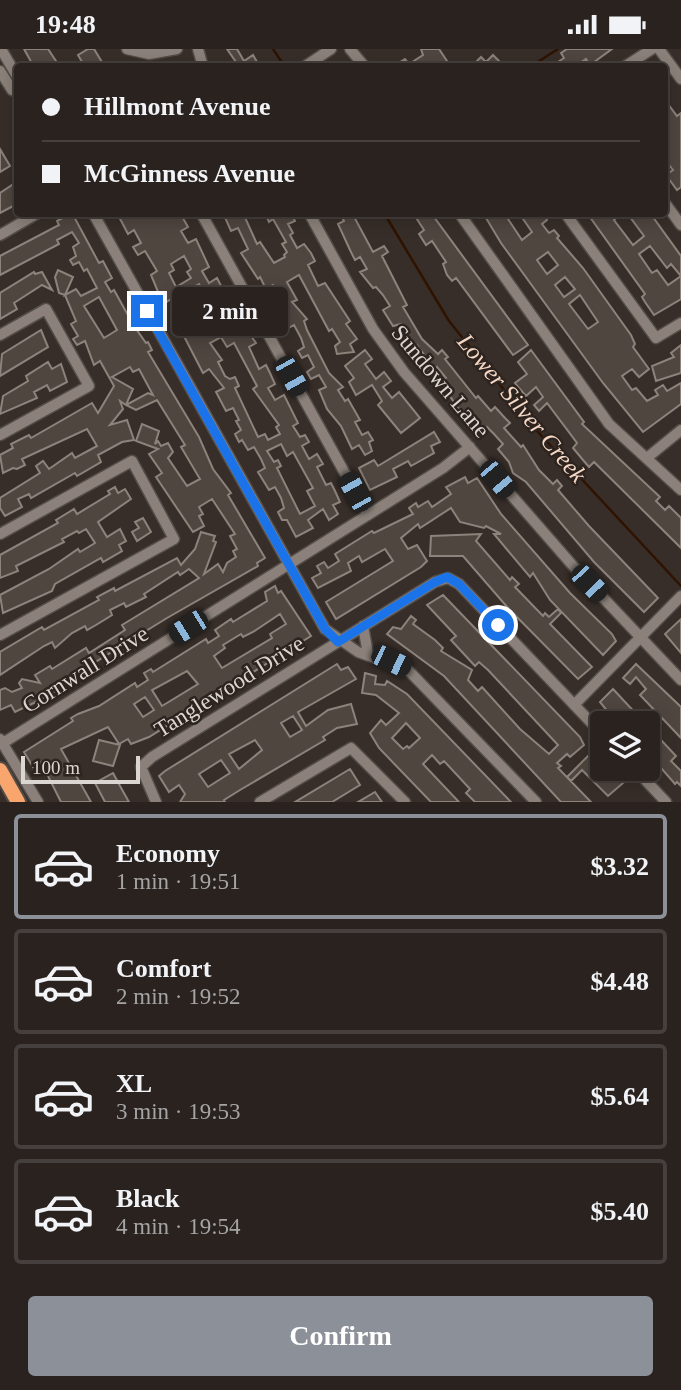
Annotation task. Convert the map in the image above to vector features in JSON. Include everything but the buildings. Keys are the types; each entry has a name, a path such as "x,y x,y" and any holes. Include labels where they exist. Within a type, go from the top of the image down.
{"highway":[{"path":"0,770 18,802"}],"street":[{"path":"1,49 14,71"},
{"path":"127,49 149,54 177,49"},
{"path":"310,63 331,49"},
{"path":"350,49 362,63"},
{"path":"630,63 652,49"},
{"path":"659,49 681,79"},
{"path":"0,71 14,91"},
{"path":"668,207 681,225"},
{"path":"0,235 31,217"},
{"path":"95,217 325,629 338,642 408,670 536,802"},
{"path":"203,217 368,515"},
{"name":"Sundown Lane","path":"311,217 373,329 404,372 574,567 681,680"},
{"path":"462,217 609,424 681,490"},
{"path":"568,217 656,338 681,323"},
{"path":"0,335 47,309 89,386 0,435"},
{"path":"648,457 681,430"},
{"name":"Cornwall Drive","path":"1,741 443,468 470,447"},
{"path":"0,534 132,461 174,539 0,635"},
{"name":"Tanglewood Drive","path":"156,802 141,767 152,757 447,577 459,584 574,705"},
{"path":"590,722 574,705 680,597"},
{"path":"363,626 368,654"},
{"path":"1,741 38,802"},
{"path":"260,802 351,748 405,802"},
{"path":"646,781 666,802"}],"waterway":[{"name":"Lower Silver Creek","path":"273,49 282,63"},
{"path":"536,63 558,49"},
{"name":"Lower Silver Creek","path":"386,217 449,321 537,431 681,586"}],"route":[{"path":"147,311 325,629 338,642 447,577 459,584 498,625"}]}
